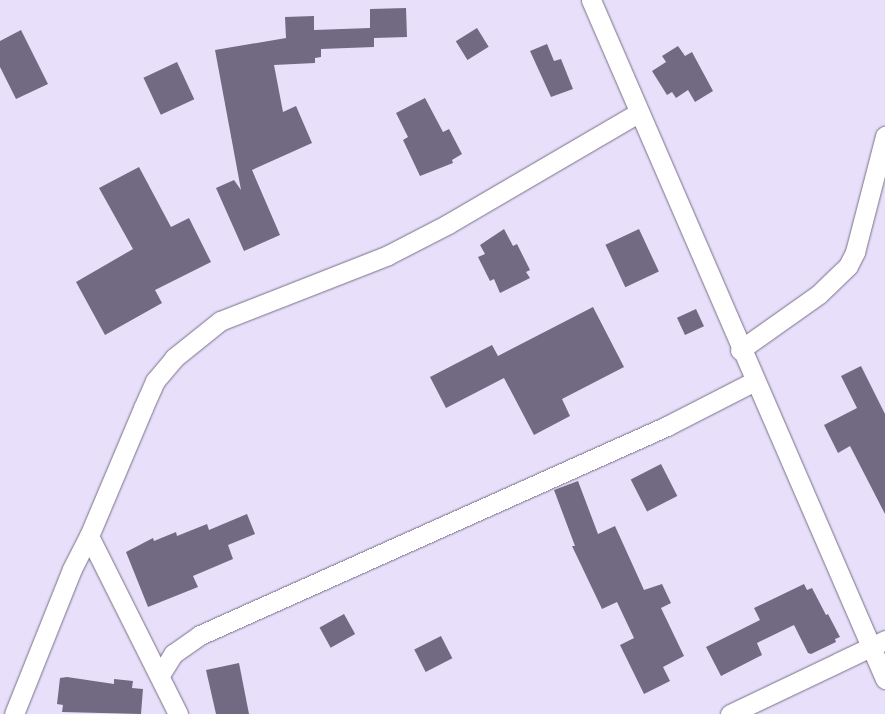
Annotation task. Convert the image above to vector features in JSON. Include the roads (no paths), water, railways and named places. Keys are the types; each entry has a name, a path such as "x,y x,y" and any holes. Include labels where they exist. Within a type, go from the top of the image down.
{"street":[{"path":"591,0 740,350 878,643 885,679"},
{"path":"14,714 68,578 89,536 155,381 193,341 220,321 253,305 388,254 440,228 638,113"},
{"path":"740,350 819,294 848,266 855,252 885,136"},
{"path":"160,675 173,654 200,635 667,426 756,381"},
{"path":"89,536 178,714"},
{"path":"730,714 878,643"}]}
